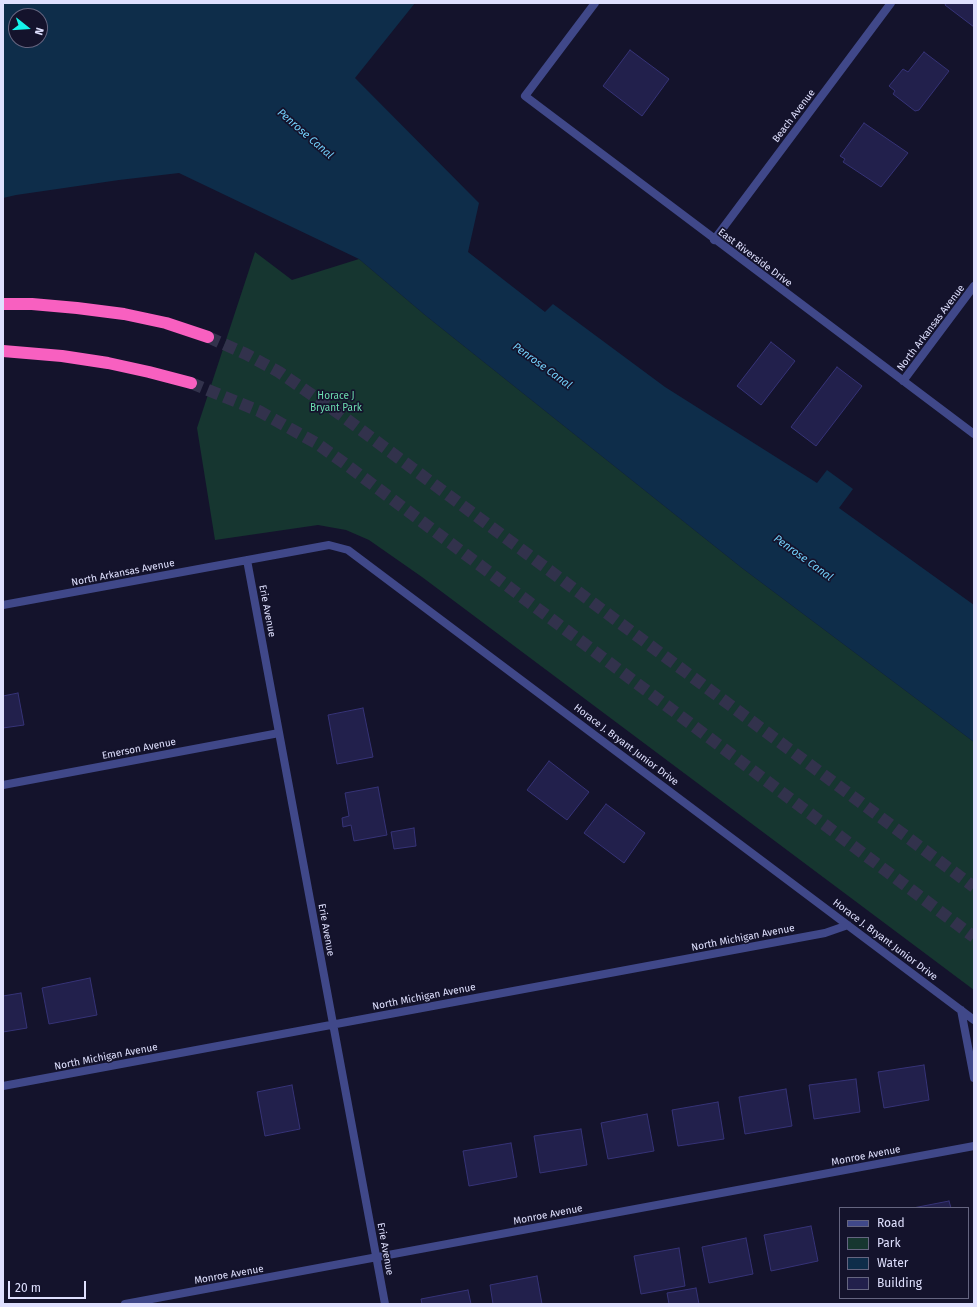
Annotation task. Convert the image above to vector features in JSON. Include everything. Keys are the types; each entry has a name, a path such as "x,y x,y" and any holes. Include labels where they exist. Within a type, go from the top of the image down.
{"highway":[{"path":"3,304 32,304 124,314 166,323 208,337"},
{"path":"3,351 62,356 108,363 190,383"}],"street":[{"name":"East Riverside Drive","path":"595,3 525,96 714,240 974,434"},
{"name":"Beach Avenue","path":"714,240 891,3"},
{"name":"North Arkansas Avenue","path":"903,381 974,286"},
{"name":"Horace J. Bryant Junior Drive","path":"247,560 329,546 340,547 353,552 974,1020"},
{"name":"North Arkansas Avenue","path":"3,605 247,560"},
{"name":"Erie Avenue","path":"247,560 385,1304"},
{"name":"Emerson Avenue","path":"3,785 279,733"},
{"name":"North Michigan Avenue","path":"3,1086 825,933 848,925"},
{"path":"961,1010 974,1078"},
{"name":"Monroe Avenue","path":"125,1304 974,1146"}],"green space":[{"name":"Horace J Bryant Park","path":"255,252 292,280 359,259 425,315 742,568 974,742 974,990 422,577 369,540 346,530 318,525 215,540 197,428"}],"water":[{"name":"Penrose Canal","path":"3,3 415,3 355,78 479,203 468,252 545,312 553,304 665,387 817,483 827,470 853,489 839,508 974,605 974,742 742,568 425,315 359,259 179,173 3,198"}],"building":[{"path":"946,3 974,3 974,27 945,5"},
{"path":"630,50 669,79 642,116 603,86"},
{"path":"924,52 949,71 919,110 915,111 893,94 895,91 889,86 903,69 908,72"},
{"path":"864,123 908,153 881,187 843,162 845,159 840,156"},
{"path":"771,342 795,361 761,405 737,386"},
{"path":"837,367 862,386 816,446 791,427"},
{"path":"18,693 24,725 3,728 3,696"},
{"path":"363,708 373,757 337,764 328,715"},
{"path":"549,761 589,792 567,820 527,790"},
{"path":"378,787 387,835 354,841 351,825 343,827 342,818 349,816 345,793"},
{"path":"606,804 645,833 624,863 584,833"},
{"path":"414,828 416,846 394,849 391,832"},
{"path":"90,978 97,1015 49,1024 42,988"},
{"path":"21,993 27,1028 3,1032 3,996"},
{"path":"924,1065 929,1100 884,1108 878,1072"},
{"path":"856,1079 860,1112 814,1119 809,1085"},
{"path":"292,1085 300,1129 265,1136 257,1092"},
{"path":"786,1089 792,1126 745,1134 739,1097"},
{"path":"718,1102 724,1139 678,1146 672,1110"},
{"path":"647,1114 654,1151 608,1159 601,1123"},
{"path":"581,1129 587,1165 540,1173 534,1136"},
{"path":"511,1143 517,1177 469,1186 463,1151"},
{"path":"949,1201 951,1207 918,1207"},
{"path":"811,1226 818,1261 771,1271 764,1235"},
{"path":"746,1238 753,1274 709,1283 702,1247"},
{"path":"679,1248 685,1286 641,1294 634,1256"},
{"path":"537,1276 542,1304 493,1304 490,1285"},
{"path":"696,1288 699,1304 669,1304 667,1293"},
{"path":"468,1290 471,1304 422,1304 421,1299"}],"tunnel":[{"path":"208,337 246,354 279,372 341,415 974,887"},
{"path":"191,383 259,411 316,443 974,937"}]}
